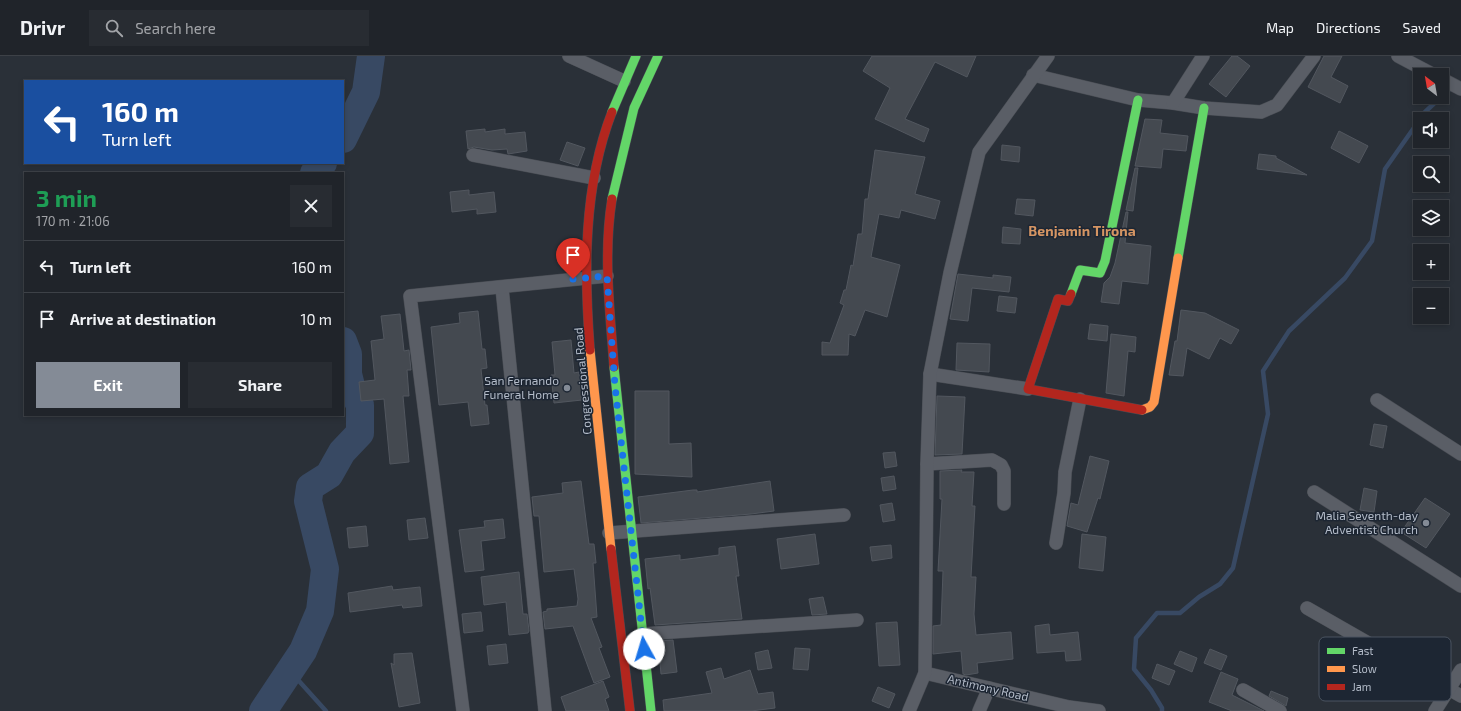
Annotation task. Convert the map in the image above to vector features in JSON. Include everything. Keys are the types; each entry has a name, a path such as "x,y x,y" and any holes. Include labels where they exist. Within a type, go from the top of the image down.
{"main road":[{"name":"Congressional Road","path":"630,711 594,388 587,277 589,225 594,178 615,103 636,56"},
{"path":"651,711 615,386 607,276 607,245 615,182 634,108 658,56"},
{"path":"1138,100 1105,261 1100,273 1080,270 1068,301 1058,299 1028,389 1143,410 1150,408 1154,402 1204,108"},
{"path":"615,103 634,108"}],"street":[{"path":"569,56 624,81"},
{"path":"909,711 925,673 927,464 930,374 950,272 979,152 1033,74 1048,56"},
{"path":"1173,103 1203,56"},
{"path":"1033,74 1138,100 1173,103 1204,108 1261,112 1270,110 1277,105 1314,56"},
{"path":"1398,56 1421,68"},
{"path":"1449,83 1460,89"},
{"path":"473,155 594,178"},
{"path":"463,711 410,296 502,288 587,277 607,276"},
{"path":"502,288 545,711"},
{"path":"930,374 1028,389"},
{"path":"1056,543 1064,493 1065,472 1080,399"},
{"path":"1377,400 1461,454"},
{"path":"927,464 992,460 1001,465 1004,471 1004,504"},
{"path":"1314,492 1461,586"},
{"path":"609,533 844,515"},
{"path":"1307,608 1358,637"},
{"path":"642,634 857,620"},
{"path":"1451,686 1461,670"},
{"name":"Antimony Road","path":"925,673 1068,709 1099,711"},
{"path":"979,711 989,688"},
{"path":"1243,690 1280,711"},
{"path":"1451,690 1461,696"},
{"path":"1435,711 1441,701"}],"building":[{"path":"872,56 976,56 967,77 935,62 905,119 929,129 924,142 875,119 890,88 863,71"},
{"path":"1232,56 1237,56 1250,66 1226,97 1209,84"},
{"path":"1324,56 1342,56 1331,77 1348,86 1340,103 1308,87"},
{"path":"1145,119 1162,120 1160,133 1188,136 1186,151 1163,149 1161,168 1135,166"},
{"path":"485,129 485,132 505,129 505,134 525,132 527,151 508,154 507,149 492,150 474,147 468,149 466,131"},
{"path":"1339,131 1368,146 1359,163 1331,148"},
{"path":"567,142 585,148 578,166 560,160"},
{"path":"1002,145 1020,147 1019,162 1001,160"},
{"path":"875,150 925,157 915,194 940,201 935,219 901,210 899,218 879,214 871,257 900,265 887,317 865,310 855,336 849,334 848,355 822,355 822,342 830,343 844,305 840,303 844,290 846,290 851,265 853,266 858,234 862,234 865,199 868,199"},
{"path":"1259,154 1276,156 1276,158 1307,175 1257,169"},
{"path":"1135,168 1138,168 1133,211 1126,210"},
{"path":"469,190 469,195 494,192 496,212 477,214 477,209 452,212 450,192"},
{"path":"1017,199 1035,200 1033,216 1015,214"},
{"path":"1126,212 1128,212 1125,243 1151,246 1148,284 1122,281 1119,304 1101,302 1104,283 1110,277 1115,263"},
{"path":"1003,227 1021,229 1020,244 1002,243"},
{"path":"958,274 993,278 993,275 1011,277 1009,292 972,288 968,321 950,319"},
{"path":"999,296 1017,298 1015,313 997,311"},
{"path":"1181,310 1205,313 1239,330 1231,344 1220,338 1209,359 1187,348 1183,376 1169,375 1175,341 1177,341"},
{"path":"478,311 482,349 485,349 487,368 481,369 485,405 487,405 489,424 471,426 468,402 439,405 431,327 460,323 459,313"},
{"path":"400,314 404,351 409,350 411,370 407,370 409,396 403,396 409,462 390,464 384,399 361,401 359,382 375,380 371,341 384,339 381,316"},
{"path":"1090,324 1108,326 1107,341 1088,339"},
{"path":"1111,334 1136,337 1135,352 1128,351 1124,396 1106,393"},
{"path":"571,340 574,373 579,372 582,400 554,403 551,375 555,375 552,342"},
{"path":"957,343 990,344 989,372 956,370"},
{"path":"635,391 669,391 669,444 691,443 692,477 635,474"},
{"path":"937,396 965,397 962,454 935,455"},
{"path":"1374,424 1387,426 1383,448 1370,445"},
{"path":"895,452 897,466 885,468 883,453"},
{"path":"1090,456 1109,461 1100,499 1098,498 1087,532 1067,526 1071,503 1078,505"},
{"path":"962,470 961,472 974,472 972,506 975,506 971,577 976,577 974,614 976,635 1011,632 1013,659 977,663 978,673 966,675 963,674 961,651 933,654 933,626 941,625 943,571 938,571 942,499 940,499 940,471"},
{"path":"894,476 896,489 883,491 881,478"},
{"path":"581,481 589,544 594,544 596,563 593,563 597,617 591,618 602,647 599,648 610,677 594,683 573,626 545,629 543,612 547,611 547,609 577,606 578,599 574,569 544,572 539,516 534,516 532,497 563,493 562,483"},
{"path":"770,481 774,511 641,523 638,497 693,490 697,490 697,492"},
{"path":"1364,488 1377,491 1374,512 1360,510"},
{"name":"Malia Seventh-day Adventist Church","path":"1425,498 1450,514 1426,548 1401,532"},
{"path":"892,503 895,520 883,522 880,505"},
{"path":"425,518 428,538 409,540 407,520"},
{"path":"503,519 505,538 481,541 484,570 465,572 459,530 485,527 484,521"},
{"path":"366,526 368,546 349,548 347,528"},
{"path":"815,534 819,564 781,569 777,539"},
{"path":"1082,534 1106,537 1103,571 1079,568"},
{"path":"891,545 892,558 872,561 870,547"},
{"path":"735,546 739,576 736,576 742,619 655,625 650,588 648,589 645,559 680,555 680,560 719,555 719,548"},
{"path":"519,572 523,614 527,614 529,631 528,633 509,635 506,602 484,605 481,577"},
{"path":"392,586 393,590 420,587 422,606 403,608 402,605 350,612 348,593"},
{"path":"823,597 827,614 812,615 809,599"},
{"path":"481,612 483,631 464,633 462,614"},
{"path":"897,622 900,665 879,666 876,623"},
{"path":"1049,624 1050,635 1078,632 1081,660 1066,661 1065,651 1037,653 1035,626"},
{"path":"673,640 677,672 661,674 658,641"},
{"path":"506,644 508,663 489,665 487,646"},
{"path":"795,648 810,649 808,670 793,669"},
{"path":"1210,649 1227,656 1221,670 1204,663"},
{"path":"768,650 772,668 758,670 755,653"},
{"path":"1180,651 1197,658 1192,672 1174,664"},
{"path":"412,653 420,703 399,707 391,663 394,665 394,654"},
{"path":"1157,664 1175,671 1169,685 1152,678"},
{"path":"721,668 724,679 750,670 758,694 773,692 775,708 751,711 664,711 663,700 712,693 706,672"},
{"path":"1221,672 1238,679 1232,695 1264,711 1232,711 1209,702"},
{"path":"603,681 609,697 605,699 609,711 566,711 561,697"},
{"path":"878,687 895,694 889,708 872,701"},
{"path":"1271,691 1288,698 1286,706 1269,696"}],"waterway":[{"path":"344,137 366,92 371,56"},
{"path":"1449,90 1453,86"},
{"path":"1162,711 1162,708 1151,690 1134,669 1136,638 1157,613 1180,613 1199,597 1220,584 1233,568 1268,414 1263,371 1289,331 1345,278 1372,241 1385,169 1425,112 1434,104"},
{"path":"315,172 322,164"},
{"path":"263,711 303,651 320,611 325,569 308,501 310,487 329,475 342,452 360,433 360,405 352,390 348,374 348,354 344,344"},
{"path":"290,671 326,711"}],"traffic: fast":[{"path":"612,112 636,56"},
{"path":"612,199 634,108 658,56"},
{"path":"1071,294 1080,270 1100,273 1105,261 1138,100"},
{"path":"1178,258 1204,108"},
{"path":"614,367 651,711"}],"traffic: slow":[{"path":"1142,410 1150,407 1154,402 1178,258"},
{"path":"590,350 611,549"}],"traffic: jam":[{"path":"590,350 587,290 588,230 595,170 602,141 612,112"},
{"path":"612,199 609,220 608,283 614,367"},
{"path":"1071,294 1068,301 1058,299 1028,389 1142,410"},
{"path":"611,549 630,711"}],"place":[{"name":"San Fernando Funeral Home","path":"567,388"},
{"name":"Malia Seventh-day Adventist Church","path":"1426,523"}],"district":[{"name":"Benjamin Tirona","path":"1082,231"}],"route":[{"path":"573,279 607,276 615,386 644,649"}]}
